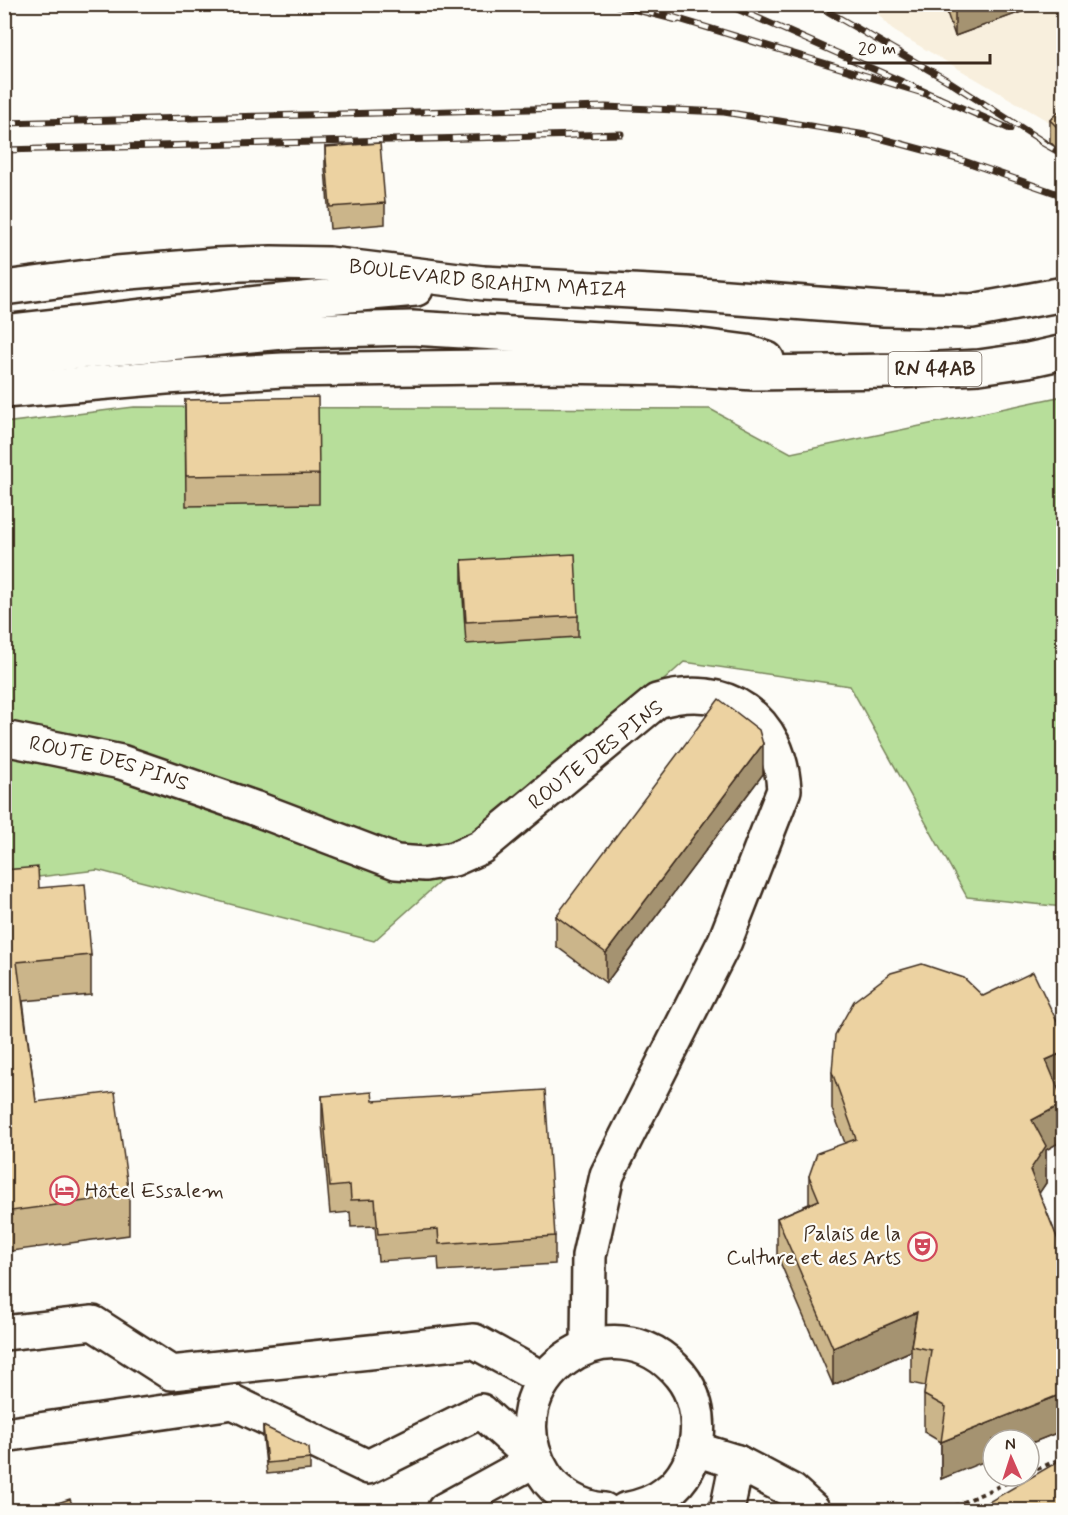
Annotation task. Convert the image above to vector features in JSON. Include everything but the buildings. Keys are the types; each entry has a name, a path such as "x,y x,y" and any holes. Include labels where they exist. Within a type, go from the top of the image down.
{"main road":[{"name":"BOULEVARD BRAHIM MAIZA","path":"4,288 117,273 272,263 329,264 483,283 687,294 884,309 972,311 1064,294"},
{"path":"4,332 259,303 483,283"},
{"path":"4,359 292,331 412,328 717,347 747,352 805,374"},
{"name":"RN 44AB","path":"805,374 979,367 1064,352"},
{"path":"4,391 166,376 283,370 612,366 805,374"},
{"name":"ROUTE DES PINS","path":"4,738 122,762 254,808 396,862 425,864 454,859 481,847 657,700 677,695 697,694 727,701 753,717 767,732 777,749 783,769 784,790 726,941 607,1175 589,1256 588,1346"},
{"path":"4,1333 93,1323 171,1373 368,1467 481,1411 535,1460 549,1482 568,1499 592,1509 604,1510"},
{"path":"171,1373 474,1341 543,1379"},
{"path":"535,1460 528,1432 531,1404 543,1379 563,1359 588,1346 613,1342 639,1347 662,1358 681,1376 693,1398 698,1424 695,1449 685,1473 667,1493 645,1506 624,1510"},
{"path":"4,1436 233,1402"},
{"path":"695,1449 737,1462 792,1491 813,1510"},
{"path":"444,1510 535,1460"},
{"path":"728,1510 737,1462"}],"path":[{"path":"1041,1468 1064,1457"},
{"path":"946,1510 995,1488"}],"shaded area":[{"path":"870,5 1063,5 1063,130 894,31"}],"green space":[{"path":"1063,396 1063,907 967,897 850,686 684,662 374,941 97,870 5,881 4,423 134,407 710,409 791,453"}],"railway":[{"path":"613,4 677,20 642,4"},
{"path":"669,16 939,98 726,4"},
{"path":"815,4 950,82 1048,145"},
{"path":"939,98 1010,129"},
{"path":"4,123 605,107 724,112 872,136 961,160 1064,196"},
{"path":"4,150 621,134"},
{"path":"1041,142 1064,155"}],"place":[{"name":"Hôtel Essalem","path":"64,1191"},
{"name":"Palais de la Culture et des Arts","path":"922,1246"}]}
